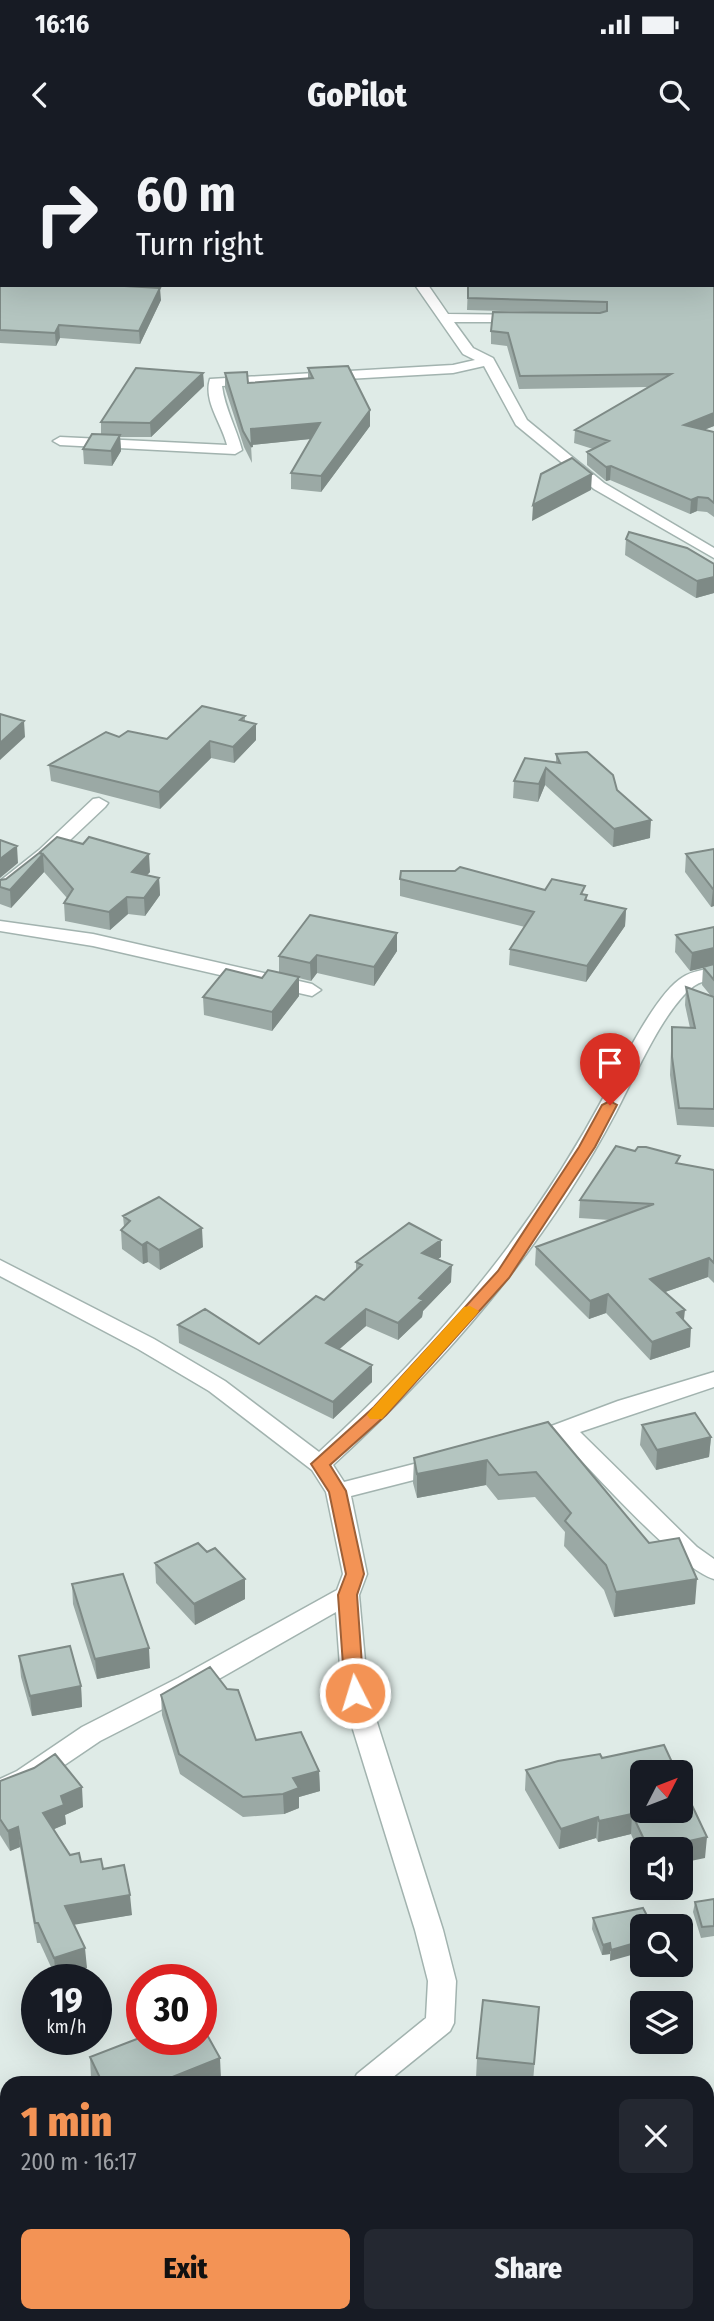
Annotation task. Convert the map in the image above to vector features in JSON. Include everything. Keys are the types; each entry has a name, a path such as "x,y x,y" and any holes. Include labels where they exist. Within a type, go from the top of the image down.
{"street":[{"path":"423,287 468,351 488,361 520,422 599,486 714,554"},
{"path":"447,318 531,318"},
{"path":"60,441 235,450 230,429 218,407 215,383 453,369 488,361"},
{"path":"0,890 45,854 99,803"},
{"path":"0,926 93,940 312,990"},
{"path":"320,1464 380,1411 503,1274 587,1147 655,1023 691,980 714,974"},
{"path":"0,1267 146,1343 217,1386 320,1464 338,1491 355,1574 347,1595 355,1693 429,1930 442,1981 440,2023 374,2076"},
{"path":"511,1448 626,1406 714,1379"},
{"path":"564,1429 689,1553 714,1572"},
{"path":"338,1491 457,1461"},
{"path":"0,1790 26,1777 92,1734 187,1685 347,1595"}],"building":[{"path":"0,287 160,288 139,331 59,325 55,333 0,330"},
{"path":"468,287 714,287 714,413 684,425 714,432 714,503 708,498 698,497 691,500 611,466 606,467 587,452 609,441 575,430 671,374 520,376 508,333 491,331 493,312 600,313 607,311 607,302 468,298"},
{"path":"348,366 370,410 321,476 291,473 320,423 251,429 252,447 243,431 225,373 247,372 248,383 313,378 308,368"},
{"path":"136,368 203,373 150,423 101,422"},
{"path":"92,434 120,435 111,451 83,449"},
{"path":"572,458 592,474 533,505 541,474"},
{"path":"629,532 687,548 714,564 714,577 697,581 626,539"},
{"path":"202,706 245,716 240,720 256,724 233,747 210,741 159,792 49,765 106,732 119,737 128,731 167,739"},
{"path":"0,714 24,721 0,743"},
{"path":"587,752 613,775 617,790 651,820 614,829 546,768 539,784 514,781 525,758 560,763 556,754"},
{"path":"57,837 83,844 89,837 149,854 132,872 159,878 144,898 127,897 109,912 64,903 73,889 43,854 10,890 0,887 0,880 6,879 39,853 42,854 40,852"},
{"path":"0,840 17,846 0,859"},
{"path":"714,849 714,889 713,889 686,854"},
{"path":"460,867 545,890 552,879 585,886 581,894 587,895 585,900 626,909 587,966 510,949 534,912 400,879 401,871 455,871"},
{"path":"310,915 397,933 374,967 317,955 310,963 279,956"},
{"path":"714,927 714,948 692,953 676,935"},
{"path":"714,964 714,980 703,967"},
{"path":"226,969 262,978 268,970 299,977 272,1012 203,997"},
{"path":"686,987 714,997 714,1109 679,1108 672,1057 672,1027 695,1028"},
{"path":"616,1146 635,1151 638,1147 646,1147 680,1156 676,1163 714,1170 714,1263 709,1258 650,1279 685,1310 677,1313 691,1328 652,1342 608,1294 590,1301 536,1247 654,1204 580,1200"},
{"path":"159,1197 202,1228 159,1250 147,1242 142,1245 121,1230 130,1221 123,1216"},
{"path":"409,1223 441,1240 422,1253 452,1265 419,1298 423,1300 398,1323 366,1309 326,1343 372,1365 333,1402 178,1325 205,1309 259,1344 316,1296 324,1300 362,1265 356,1262"},
{"path":"695,1413 711,1437 657,1450 642,1425"},
{"path":"548,1422 649,1543 679,1538 697,1579 616,1592 606,1565 565,1521 571,1513 536,1472 499,1475 487,1460 417,1474 414,1458"},
{"path":"198,1543 207,1552 215,1548 245,1579 194,1604 155,1563"},
{"path":"123,1574 149,1648 95,1659 72,1584"},
{"path":"70,1646 81,1686 30,1696 19,1656"},
{"path":"210,1667 227,1689 238,1690 256,1740 301,1732 319,1771 293,1778 299,1788 283,1794 243,1797 179,1754 161,1695"},
{"path":"664,1745 671,1760 630,1760 630,1814 599,1821 598,1817 561,1829 526,1770 600,1754 602,1758"},
{"path":"55,1754 82,1787 61,1796 64,1805 43,1813 70,1855 79,1853 81,1862 101,1859 103,1869 124,1865 130,1895 65,1906 85,1948 54,1958 38,1923 35,1923 18,1827 8,1831 0,1819 0,1781 34,1768"},
{"path":"693,1807 707,1837 693,1840 693,1837 643,1837 637,1824 693,1824"},
{"path":"714,1899 714,1926 702,1927 695,1902"},
{"path":"643,1908 646,1914 630,1914 630,1944 611,1950 610,1943 603,1945 593,1918"},
{"path":"483,2000 539,2007 534,2064 477,2058"},
{"path":"126,2043 126,2055 217,2055 217,2053 220,2058 175,2076 99,2076 90,2057 112,2055 112,2049"}],"slow traffic":[{"path":"376,1415 470,1311"}],"route":[{"path":"355,1693 347,1595 355,1574 338,1491 320,1464 380,1411 503,1274 587,1147 610,1105"}]}
